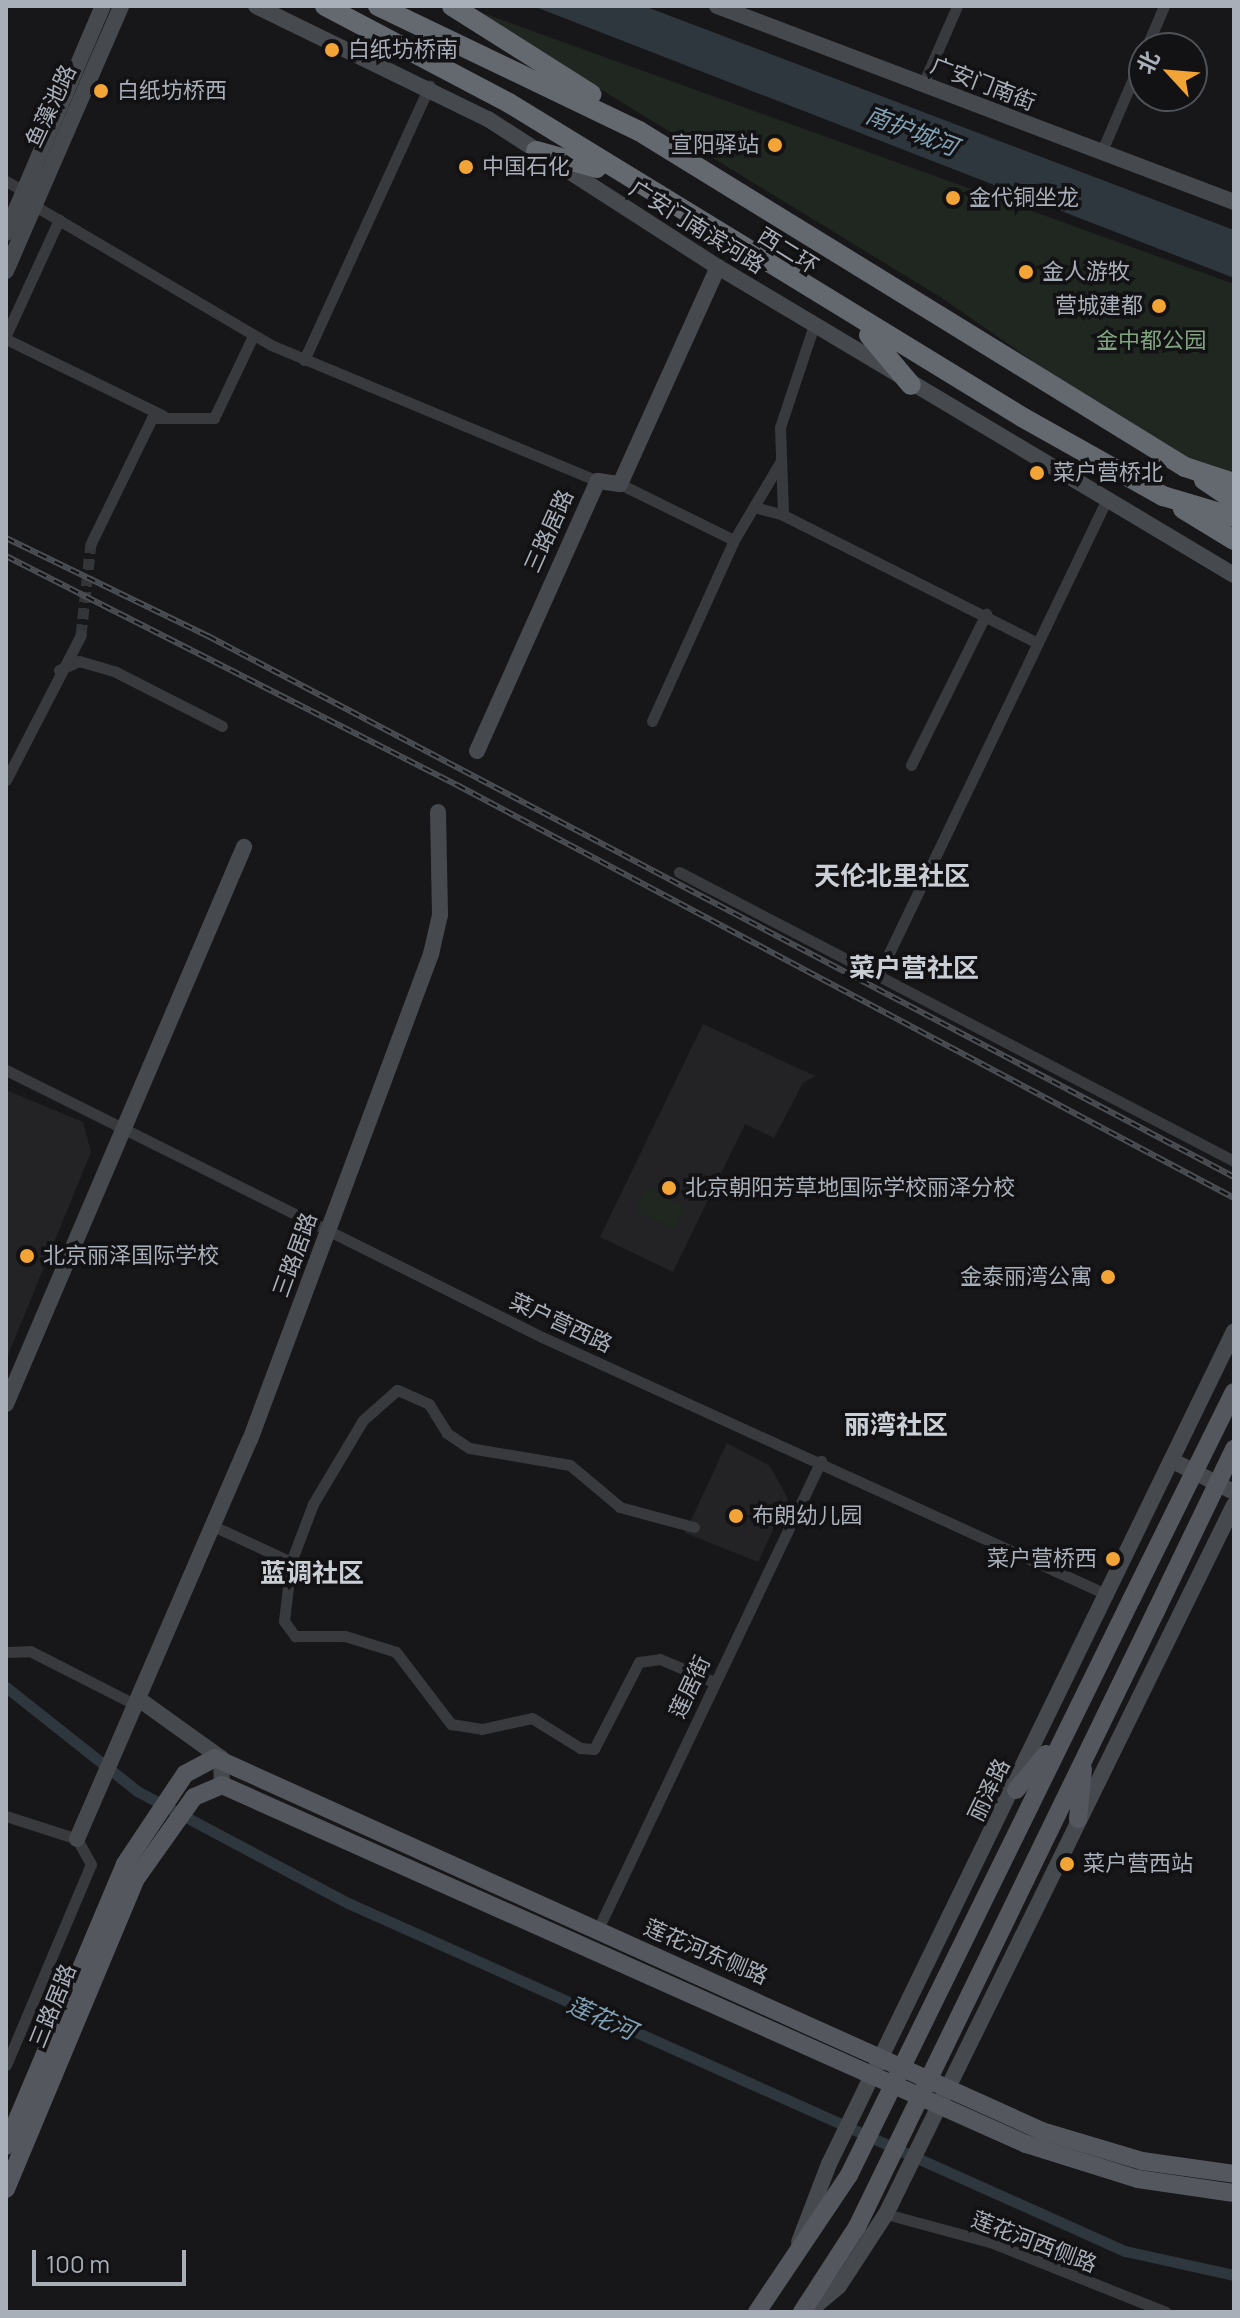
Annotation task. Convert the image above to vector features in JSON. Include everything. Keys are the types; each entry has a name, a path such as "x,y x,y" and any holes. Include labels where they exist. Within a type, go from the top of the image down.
{"highway":[{"name":"西二环","path":"325,6 496,95 859,323 1022,417 1163,496 1234,517"},
{"name":"西二环","path":"378,6 639,131 1185,467 1234,483"},
{"path":"452,6 639,131"},
{"path":"536,151 616,173"},
{"path":"859,323 911,385"},
{"path":"1185,467 1234,500"},
{"path":"1163,496 1234,542"}],"main road":[{"name":"丽泽路","path":"757,2312 849,2175 1234,1392"},
{"path":"802,2312 877,2187 1234,1449"},
{"path":"1016,1790 1067,1727"},
{"path":"1078,1819 1084,1755"},
{"name":"莲花河东侧路","path":"221,1758 597,1931 895,2082 1086,2165 1234,2193"},
{"name":"三路居路","path":"6,2146 96,1921 142,1836 177,1784 196,1764 221,1758"},
{"name":"莲花河东侧路","path":"222,1785 587,1952 875,2072"},
{"name":"三路居路","path":"6,2189 103,1943 158,1847 194,1797 222,1785"},
{"name":"莲花河东侧路","path":"941,2102 1097,2150 1234,2174"}],"street":[{"name":"鱼藻池路","path":"6,233 13,185 103,6"},
{"name":"鱼藻池路","path":"6,271 121,6"},
{"name":"广安门南街","path":"717,6 925,81"},
{"name":"广安门南街","path":"738,6 1234,202"},
{"path":"925,81 957,6"},
{"path":"1153,32 1164,6"},
{"name":"广安门南滨河路","path":"262,7 430,85 911,385 1234,575"},
{"path":"304,360 430,85"},
{"path":"1103,149 1128,91"},
{"name":"广安门南街","path":"1103,149 1234,193"},
{"path":"35,206 253,336 598,481"},
{"path":"59,220 6,337 162,415"},
{"path":"718,267 620,484 734,540"},
{"path":"783,515 781,460 792,377 814,325"},
{"path":"91,543 152,418 162,415 214,418 253,336"},
{"path":"652,721 734,540 781,460"},
{"name":"三路居路","path":"477,751 598,481 620,484"},
{"path":"878,976 1106,501"},
{"path":"754,507 783,515 986,614 1037,643"},
{"path":"911,765 986,614"},
{"path":"6,780 59,670 81,635"},
{"path":"59,670 79,661 114,671 222,726"},
{"name":"三路居路","path":"77,1839 93,1797 139,1703 331,1233 437,938 438,812"},
{"path":"6,1404 244,847"},
{"path":"679,872 1234,1161"},
{"name":"菜户营西路","path":"6,1070 124,1126 331,1233 1108,1595"},
{"name":"丽泽路","path":"787,2271 829,2164 1016,1790 1234,1331"},
{"path":"694,1527 620,1507 570,1465 469,1448 447,1433 429,1404 397,1390 363,1420 331,1468 291,1562 284,1621 295,1636 345,1636 396,1652 451,1724 482,1729 532,1718 594,1749 639,1662 660,1659 714,1682"},
{"name":"莲居街","path":"597,1931 821,1461"},
{"path":"1173,1461 1234,1492"},
{"path":"808,2312 839,2286 886,2214 1234,1505"},
{"path":"211,1525 291,1562"},
{"path":"6,1652 30,1651 139,1703 221,1758 222,1785"},
{"path":"6,1816 77,1839 90,1868 6,2065"},
{"name":"莲花河西侧路","path":"886,2214 990,2242 1166,2312"}],"shaded area":[{"name":"北京朝阳芳草地国际学校丽泽分校","path":"703,1024 815,1076 803,1083 774,1138 745,1124 673,1272 600,1237"},
{"name":"北京丽泽国际学校","path":"6,1090 83,1122 91,1152 6,1360"},
{"name":"布朗幼儿园","path":"727,1443 770,1466 788,1499 758,1562 685,1533"}],"green space":[{"name":"金中都公园","path":"466,7 1234,284 1234,483 1185,467 942,298"},
{"path":"646,1188 685,1207 674,1229 635,1210"}],"water":[{"name":"南护城河","path":"533,6 644,6 1234,230 1234,278"}],"waterway":[{"name":"莲花河","path":"6,1687 137,1791 348,1903 1125,2251 1234,2275"}],"tunnel":[{"path":"81,635 91,543"}],"railway":[{"path":"6,538 208,636 1234,1177"},
{"path":"6,556 457,785 1234,1198"}],"place":[{"name":"白纸坊桥南","path":"332,50"},
{"name":"白纸坊桥西","path":"101,91"},
{"name":"宣阳驿站","path":"775,145"},
{"name":"中国石化","path":"466,167"},
{"name":"金代铜坐龙","path":"953,198"},
{"name":"金人游牧","path":"1026,272"},
{"name":"营城建都","path":"1159,306"},
{"name":"菜户营桥北","path":"1037,473"},
{"name":"北京朝阳芳草地国际学校丽泽分校","path":"669,1188"},
{"name":"北京丽泽国际学校","path":"27,1256"},
{"name":"金泰丽湾公寓","path":"1108,1277"},
{"name":"布朗幼儿园","path":"736,1516"},
{"name":"菜户营桥西","path":"1113,1559"},
{"name":"菜户营西站","path":"1067,1864"}],"district":[{"name":"天伦北里社区","path":"892,876"},
{"name":"菜户营社区","path":"914,968"},
{"name":"丽湾社区","path":"896,1425"},
{"name":"蓝调社区","path":"312,1573"}]}
